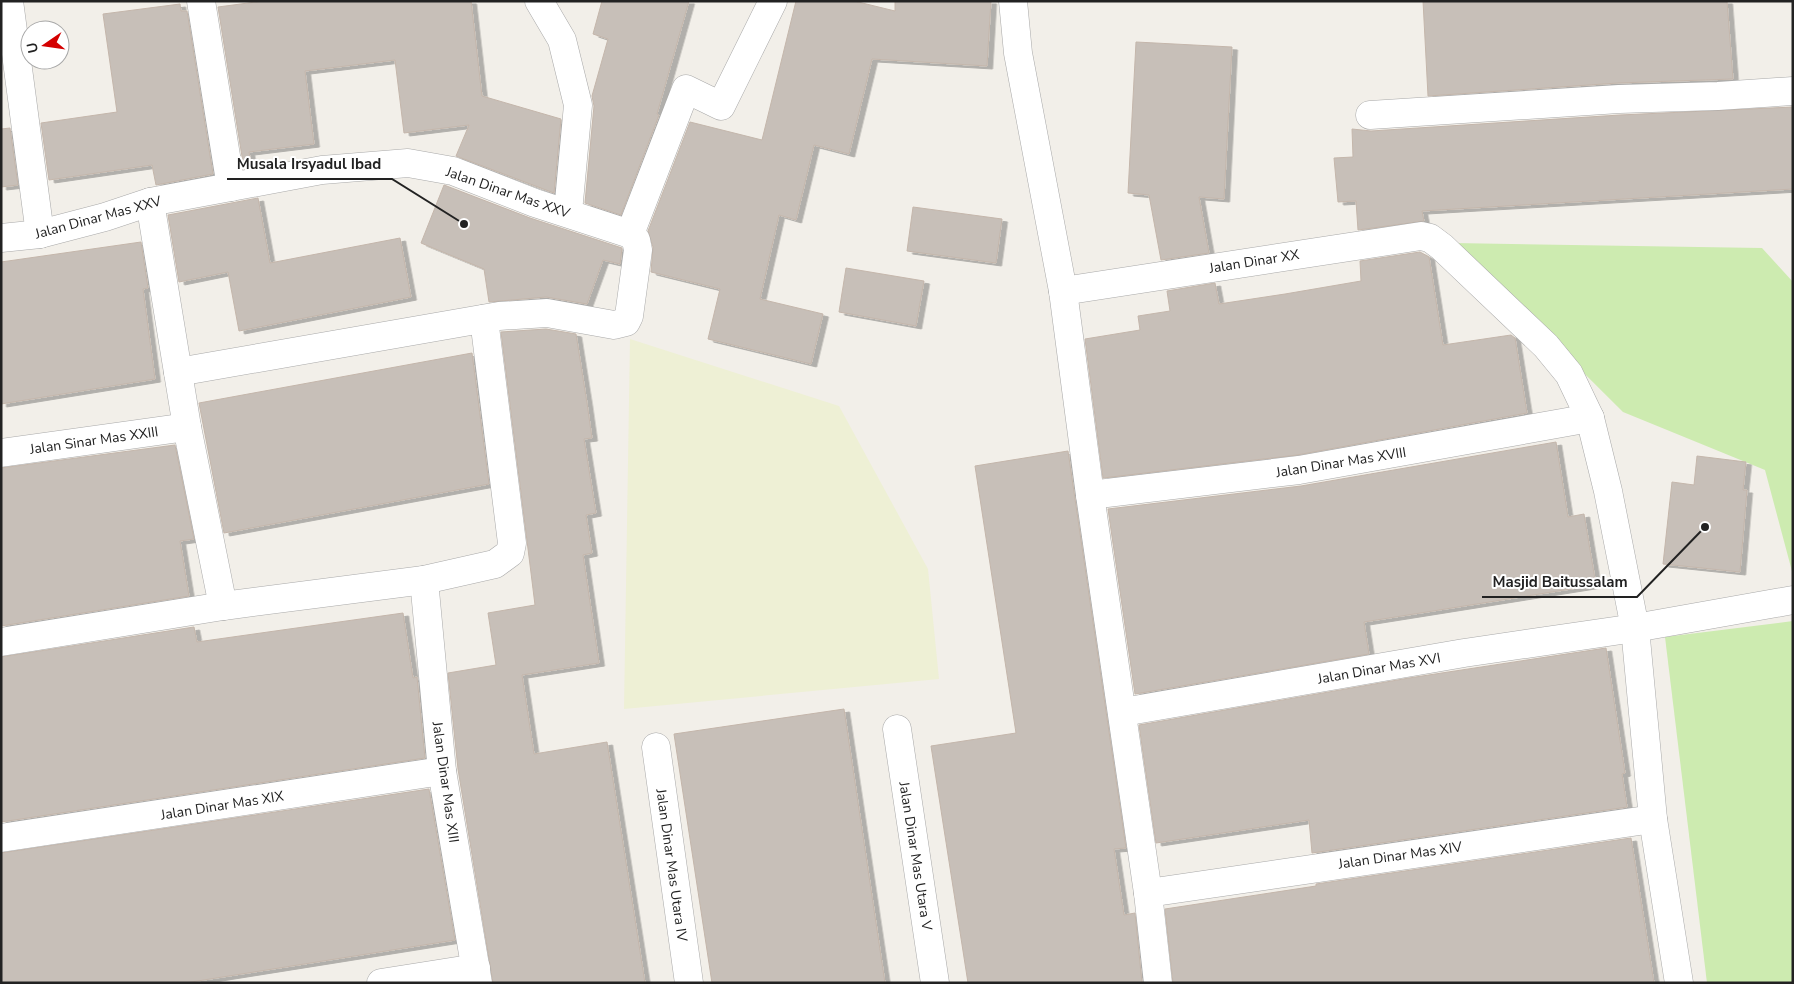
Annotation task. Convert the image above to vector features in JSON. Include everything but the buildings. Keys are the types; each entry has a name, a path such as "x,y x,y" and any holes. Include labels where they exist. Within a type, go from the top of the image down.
{"street":[{"path":"9,1 40,234"},
{"path":"201,1 231,187"},
{"path":"539,1 562,40 578,105 568,212"},
{"path":"178,372 484,319 547,313 614,325 626,322 638,250 636,240 630,234 686,89 722,106 773,1"},
{"path":"1013,1 1018,53 1063,291 1090,495 1148,893 1158,983"},
{"path":"1370,115 1619,99 1718,96 1793,91"},
{"name":"Jalan Dinar Mas XXV","path":"1,238 40,234 105,217 150,202 322,170 408,163 453,170 535,203 568,212 630,234"},
{"path":"150,202 187,427 223,606"},
{"name":"Jalan Dinar XX","path":"1063,291 1414,236 1430,238 1442,247 1546,346 1569,374 1590,418 1608,491 1635,628 1653,819 1679,983"},
{"path":"1,642 223,606 424,580 495,564 510,553 512,542 484,319"},
{"name":"Jalan Dinar Mas XVIII","path":"1090,495 1299,470 1590,418"},
{"name":"Jalan Sinar Mas XXIII","path":"1,453 187,427"},
{"name":"Jalan Dinar Mas XIII","path":"424,580 442,771 477,976"},
{"name":"Jalan Dinar Mas XVI","path":"1123,712 1464,653 1635,628 1793,600"},
{"name":"Jalan Dinar Mas Utara V","path":"897,729 936,983"},
{"name":"Jalan Dinar Mas Utara IV","path":"656,747 689,983"},
{"name":"Jalan Dinar Mas XIX","path":"1,838 442,771"},
{"name":"Jalan Dinar Mas XIV","path":"1148,893 1653,819"},
{"path":"381,983 477,976"}],"green space":[{"path":"1453,243 1762,248 1793,282 1793,575 1765,470 1623,412"},
{"path":"630,339 839,406 928,569 939,679 624,709"},
{"path":"1793,621 1793,983 1707,983 1665,637"}],"place":[{"name":"Musala Irsyadul Ibad","path":"464,224"},
{"name":"Masjid Baitussalam","path":"1705,527"}]}
